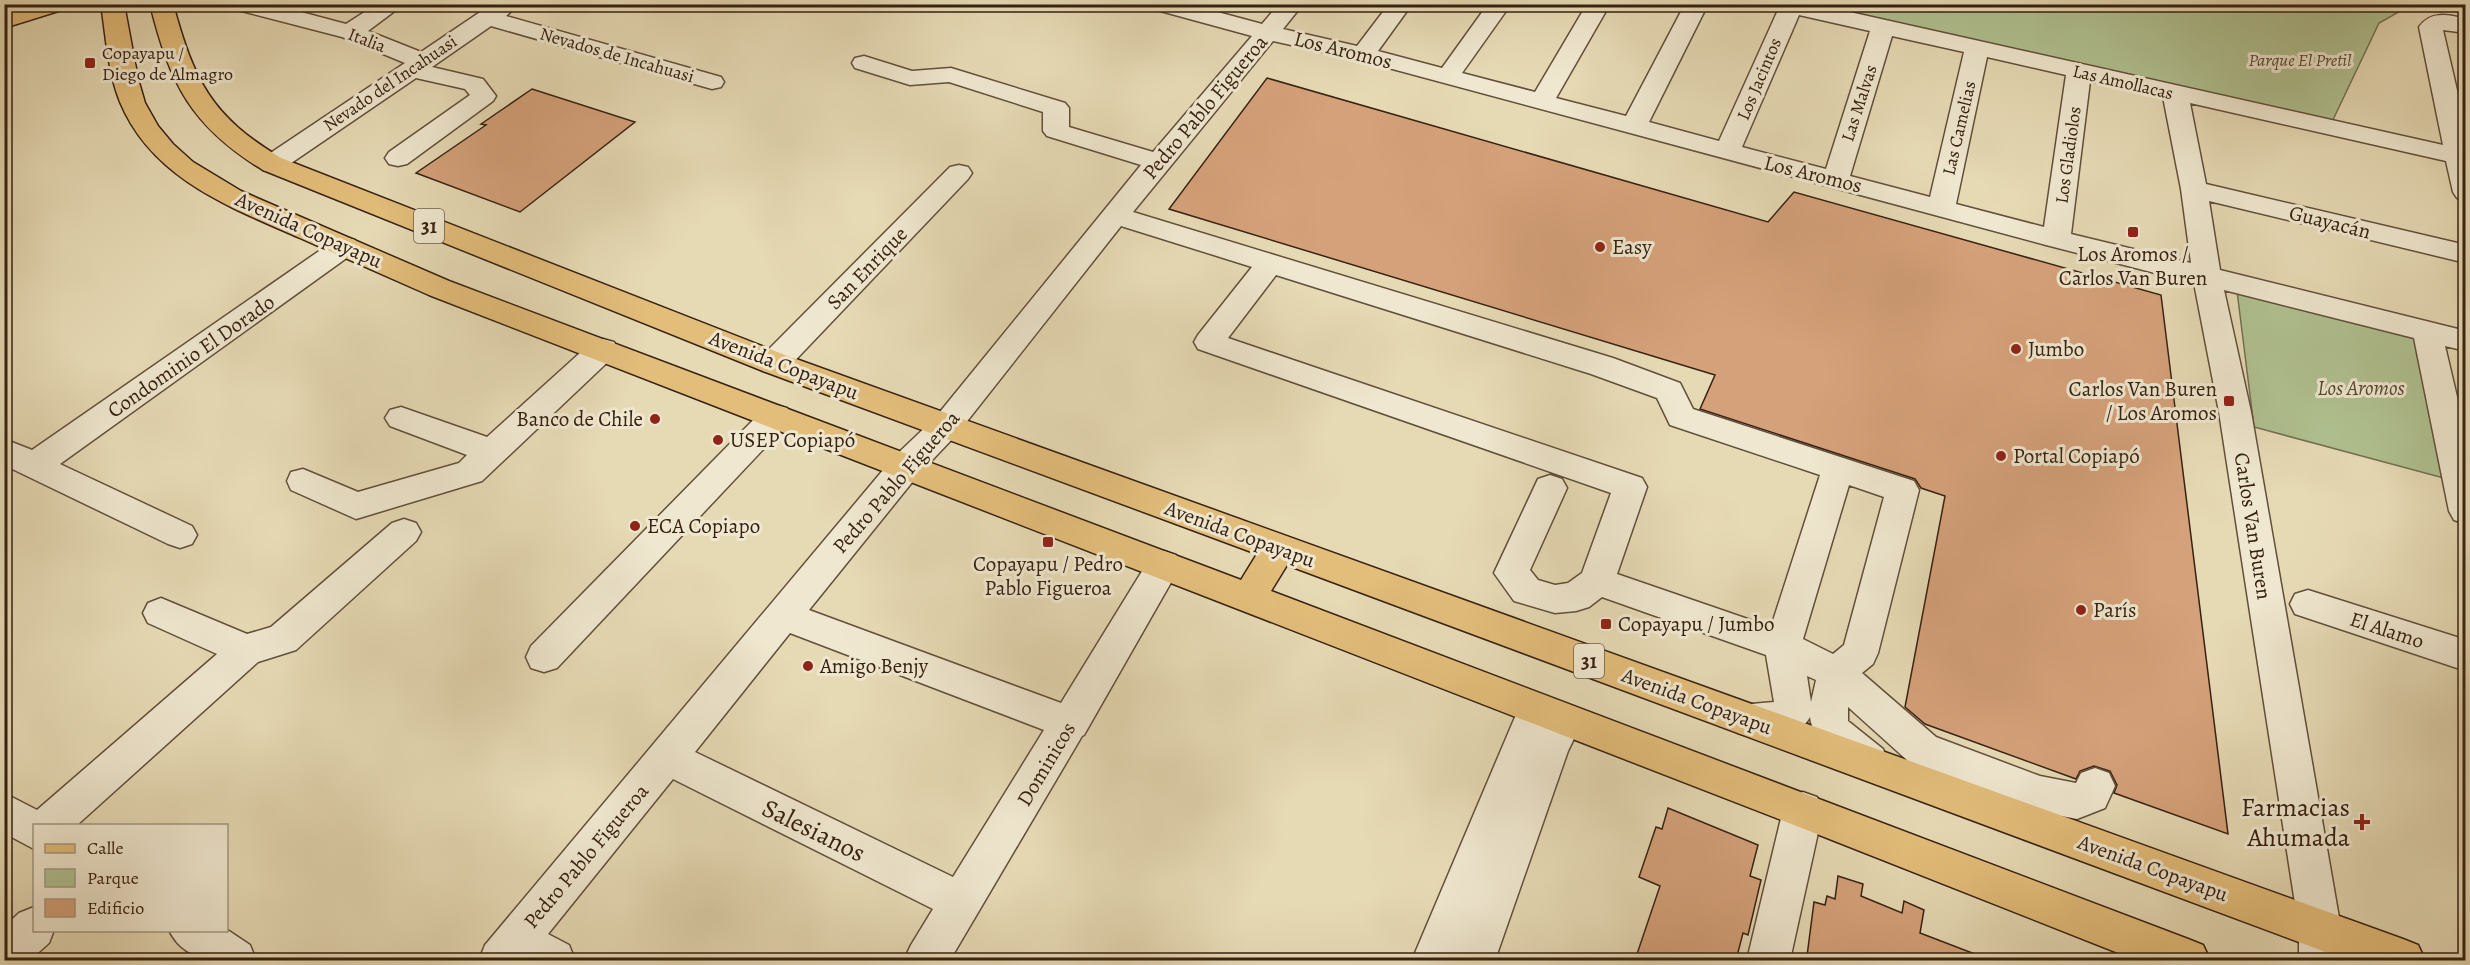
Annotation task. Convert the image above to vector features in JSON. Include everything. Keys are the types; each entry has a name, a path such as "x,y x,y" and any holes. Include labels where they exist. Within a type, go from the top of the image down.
{"main road":[{"path":"4,13 21,4"},
{"path":"4,21 57,4"},
{"name":"Avenida Copayapu","path":"112,4 126,81 133,103 145,125 160,145 180,164 221,192 439,288 1803,810 2188,960"},
{"name":"Avenida Copayapu","path":"161,4 177,65 198,101 230,136 249,152 272,164 774,363 1876,767 2320,945 2403,960"},
{"path":"1249,598 1279,548"}],"street":[{"name":"Italia","path":"242,4 350,32 416,65 474,84 484,96 398,158"},
{"path":"350,32 393,4"},
{"name":"Nevado del Incahuasi","path":"272,164 508,4"},
{"name":"Los Aromos","path":"1161,4 1269,33 1448,76 1727,152 1836,178 2056,239 2466,341"},
{"name":"Pedro Pablo Figueroa","path":"508,950 906,466 946,426 1114,215 1292,4"},
{"path":"1363,54 1401,4"},
{"path":"1448,76 1500,4"},
{"path":"1542,101 1599,4"},
{"path":"1634,126 1697,4"},
{"name":"Las Amollacas","path":"1786,6 2462,157"},
{"name":"Los Jacintos","path":"1727,152 1786,6"},
{"name":"Nevados de Incahuasi","path":"487,18 712,82"},
{"path":"2454,23 2431,27 2462,157 2466,192"},
{"name":"Las Malvas","path":"1836,178 1883,28"},
{"name":"Las Camelias","path":"1941,208 1977,49"},
{"path":"864,63 910,78 951,75 1056,108 1056,131 1158,162"},
{"name":"Los Gladiolos","path":"2056,239 2079,72"},
{"name":"Carlos Van Buren","path":"2175,93 2194,189 2206,277 2235,412 2320,945"},
{"name":"San Enrique","path":"774,363 959,173"},
{"name":"Guayacán","path":"2194,189 2466,254"},
{"path":"1114,215 1602,366 1669,391 1681,417 1902,490 1860,653 1836,673 1826,719 1835,735 1876,767"},
{"name":"Condominio El Dorado","path":"36,465 345,246"},
{"path":"1270,263 1209,342 1630,487 1597,581 1576,597 1555,599 1526,591 1512,573 1550,488"},
{"path":"2427,330 2466,511"},
{"path":"303,480 356,506 470,472 603,349"},
{"path":"544,657 776,416"},
{"path":"401,418 492,452"},
{"path":"4,450 180,535"},
{"path":"1751,721 1787,717 1794,710 1783,646 1838,469"},
{"path":"48,824 246,650 283,639 404,532"},
{"name":"Dominicos","path":"926,960 1164,566"},
{"path":"1597,581 1783,646 1836,673 1922,749 2049,796 2077,801 2091,795 2095,786"},
{"name":"El Alamo","path":"2308,604 2466,656"},
{"path":"161,613 246,650"},
{"path":"784,616 1071,723"},
{"path":"1433,960 1550,715"},
{"path":"1474,960 1550,751 1550,715"},
{"name":"Salesianos","path":"668,758 962,902"},
{"path":"1768,960 1803,810"},
{"path":"4,811 33,829"},
{"path":"4,956 33,929"},
{"path":"193,932 234,960"},
{"path":"508,950 554,960"}],"green space":[{"name":"Parque El Pretil","path":"1800,5 2411,5 2379,23 2331,124"},
{"name":"Los Aromos","path":"2237,291 2423,335 2451,480 2254,427"}],"building":[{"name":"Portal Copiapó","path":"1267,78 1768,222 1794,192 2161,295 2228,834 2114,793 2117,785 2110,771 2094,766 2080,771 2076,779 1925,724 1905,707 1945,496 1921,488 1915,479 1700,409 1715,375 1169,209"},
{"path":"532,89 635,122 520,212 416,173 486,125 481,124"},
{"path":"1668,808 1758,845 1750,876 1761,880 1748,935 1743,933 1736,960 1635,960 1660,886 1639,877 1656,827 1662,829"},
{"path":"1838,876 1863,884 1861,896 1902,913 1904,901 1924,910 1920,933 1988,960 1818,960 1807,956 1814,902 1825,905 1827,896 1835,899"}],"place":[{"name":"Copayapu / Diego de Almagro","path":"90,63"},
{"name":"Los Aromos / Carlos Van Buren","path":"2133,232"},
{"name":"Easy","path":"1600,247"},
{"name":"Jumbo","path":"2016,349"},
{"name":"Carlos Van Buren / Los Aromos","path":"2229,401"},
{"name":"Banco de Chile","path":"655,419"},
{"name":"USEP Copiapó","path":"718,440"},
{"name":"Portal Copiapó","path":"2001,456"},
{"name":"ECA Copiapo","path":"635,526"},
{"name":"Copayapu / Pedro Pablo Figueroa","path":"1048,542"},
{"name":"París","path":"2081,610"},
{"name":"Copayapu / Jumbo","path":"1606,624"},
{"name":"Amigo Benjy","path":"808,666"},
{"name":"Farmacias Ahumada","path":"2362,822"}]}
